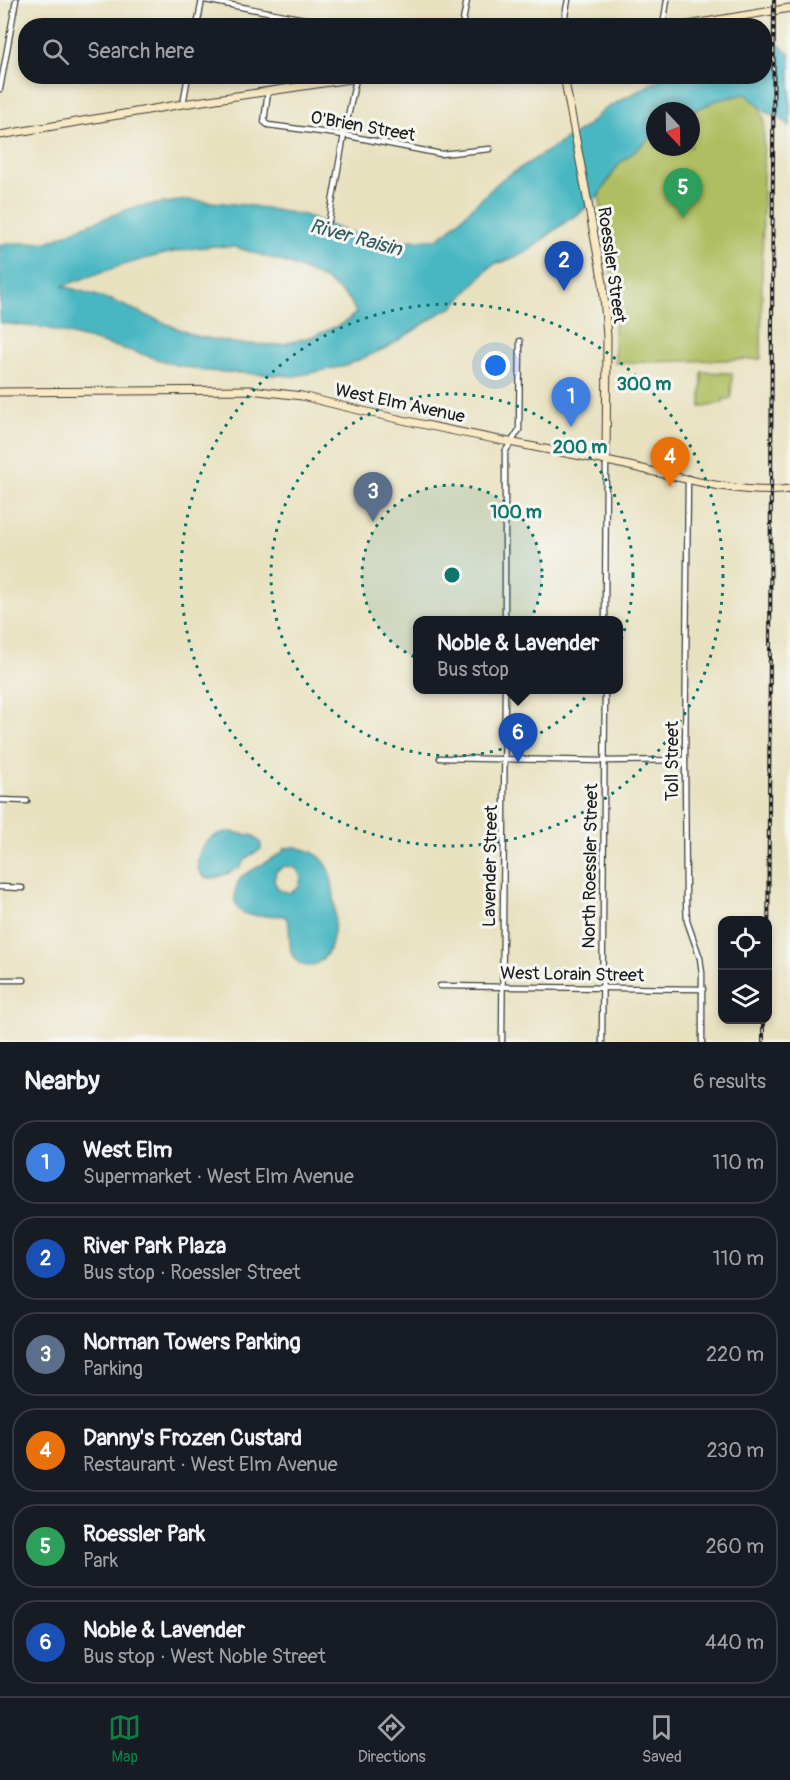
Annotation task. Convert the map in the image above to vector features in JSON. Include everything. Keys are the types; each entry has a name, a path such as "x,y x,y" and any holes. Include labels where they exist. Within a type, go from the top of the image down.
{"street":[{"path":"0,89 2,62 16,0"},
{"path":"199,18 203,0 299,18"},
{"path":"464,18 467,0"},
{"path":"565,18 568,0"},
{"path":"665,18 668,0"},
{"path":"730,18 790,8"},
{"path":"183,104 187,84"},
{"path":"0,135 319,84"},
{"path":"329,220 355,84"},
{"name":"Roessler Street","path":"565,84 603,283 607,337 606,461"},
{"name":"O'Brien Street","path":"268,91 264,122 268,125 344,135 441,154 490,149"},
{"path":"505,616 505,452 509,443 517,435 520,420 520,341"},
{"name":"West Elm Avenue","path":"0,392 250,390 302,396 509,443 744,489 790,489"},
{"path":"605,616 606,461"},
{"name":"Toll Street","path":"688,478 685,759 687,921 700,958 703,988 702,1042"},
{"name":"Lavender Street","path":"502,1042 505,694"},
{"name":"North Roessler Street","path":"602,1042 605,694"},
{"path":"440,758 605,761 685,759"},
{"path":"0,800 27,801"},
{"path":"0,887 22,888"},
{"path":"0,980 24,980"},
{"name":"West Lorain Street","path":"440,986 703,988"}],"green space":[{"path":"746,94 757,102 764,118 761,359 615,363 613,284 599,195 618,165 646,142 646,156 700,156 700,108 717,100"},
{"path":"702,372 732,373 731,399 723,399 723,403 701,407"}],"water":[{"name":"River Raisin","path":"772,43 779,45 790,54 790,128 781,118 766,112 746,94 717,100 700,108 700,102 646,102 646,142 618,165 599,195 579,214 528,251 496,263 452,308 445,310 388,347 345,366 295,376 205,371 46,328 0,323 0,244 48,242 135,207 187,200 246,205 304,215 346,232 398,241 437,239 501,180 586,127 603,110 651,84 772,84","holes":["213,246 235,247 290,264 326,280 350,300 356,313 342,324 314,336 280,345 241,344 195,336 111,300 63,286 156,256"]},
{"path":"231,832 254,836 261,844 261,849 247,857 240,867 229,873 209,878 202,875 198,868 198,859 207,841 217,835"},
{"path":"296,847 312,852 321,858 330,874 335,910 334,933 329,950 324,957 318,963 310,966 299,963 291,953 289,928 285,916 250,915 239,910 235,901 241,877 283,852 285,848","holes":["285,866 296,868 301,877 299,887 290,893 279,890 274,881 276,871"]}],"railway":[{"path":"768,970 774,0"},
{"path":"763,1024 763,1042"}],"place":[{"name":"Roessler Park","path":"683,218"},
{"name":"River Park Plaza","path":"564,291"},
{"name":"West Elm","path":"571,427"},
{"name":"Danny's Frozen Custard","path":"670,487"},
{"name":"Norman Towers Parking","path":"373,522"},
{"name":"Noble & Lavender","path":"518,763"}]}
